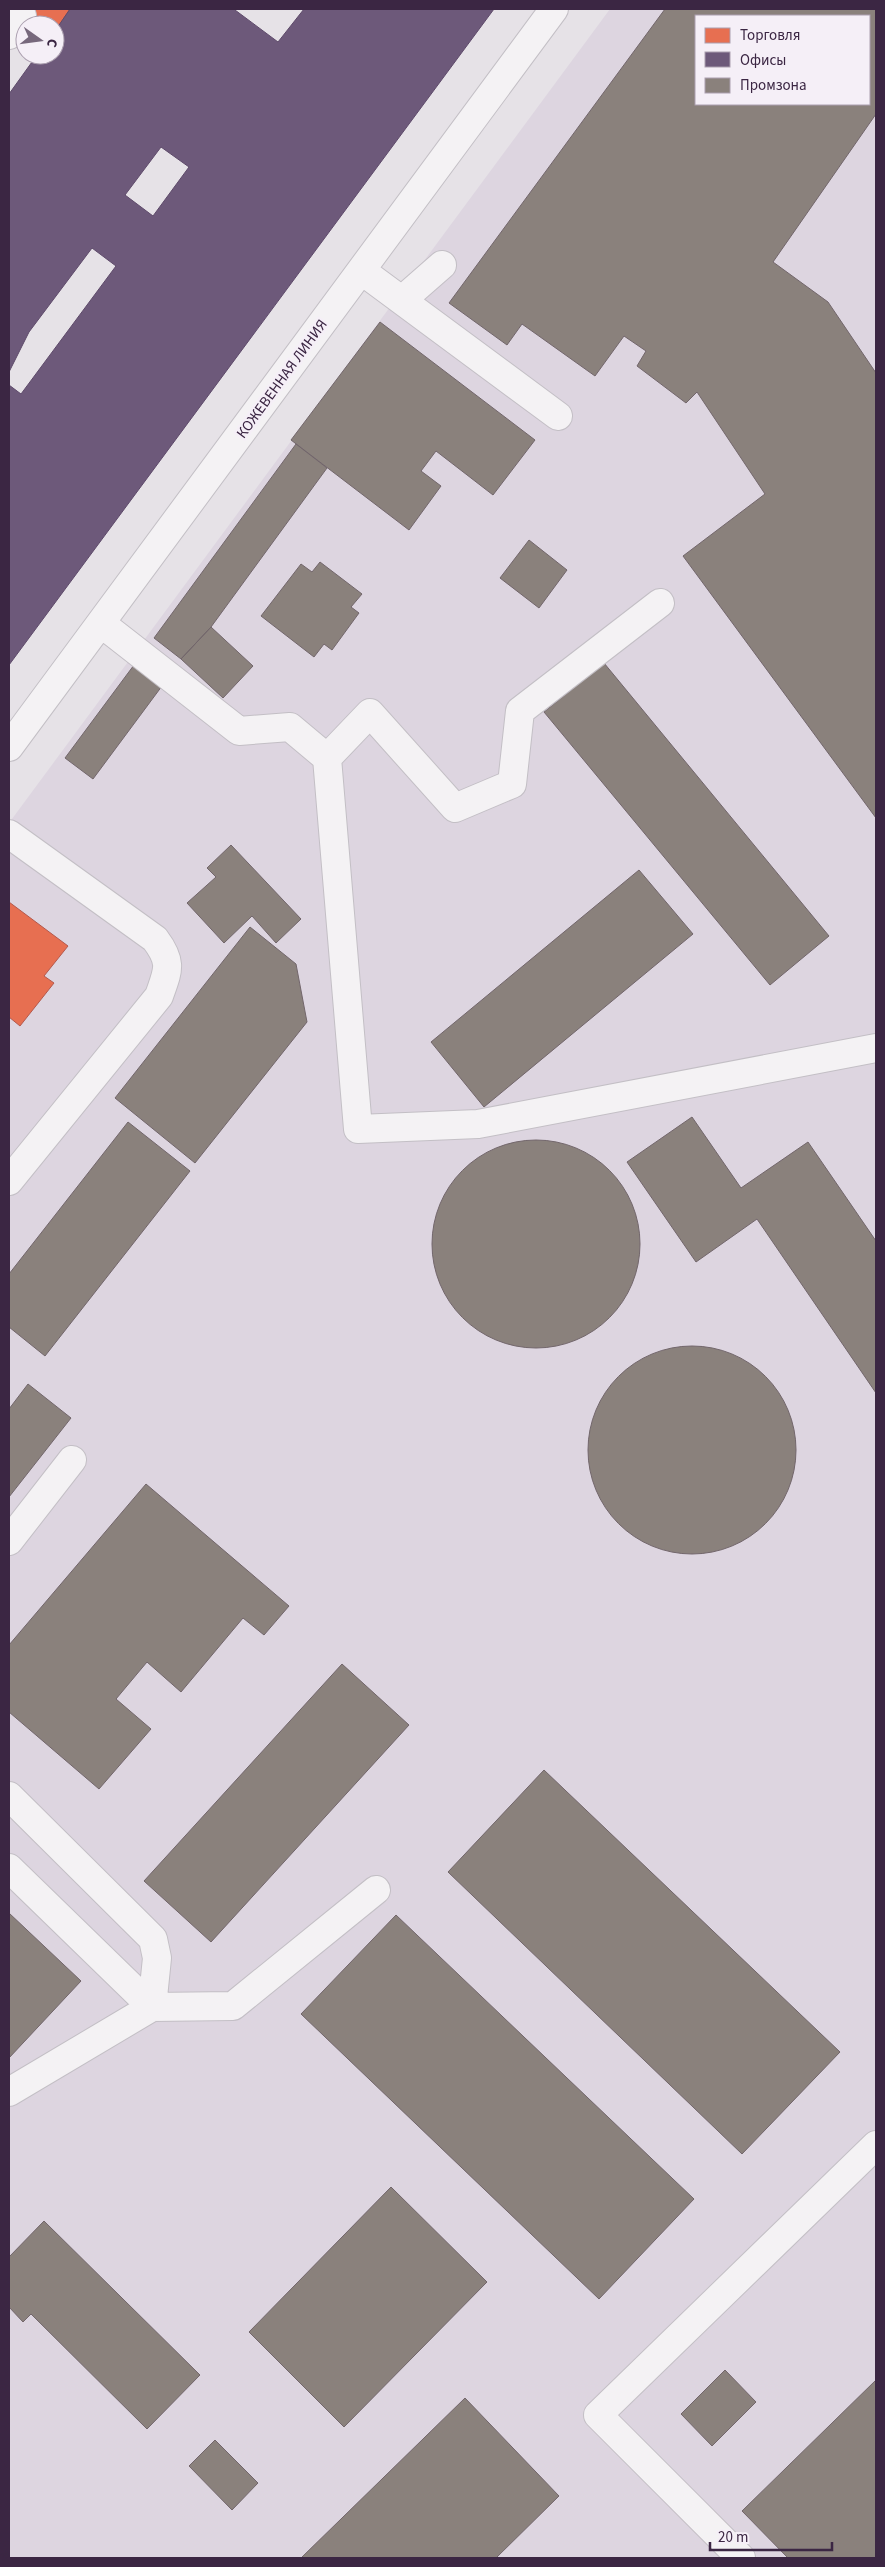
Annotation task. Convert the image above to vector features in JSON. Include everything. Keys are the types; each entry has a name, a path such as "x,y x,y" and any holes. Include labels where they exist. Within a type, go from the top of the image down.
{"street":[{"name":"КОЖЕВЕННАЯ ЛИНИЯ","path":"9,747 17,718 102,624 554,9"},
{"path":"402,300 442,265"},
{"path":"362,271 558,416"},
{"path":"327,758 370,714 455,808 512,784 520,711 660,603"},
{"path":"102,624 238,731 290,728 327,758 358,1129 478,1124 876,1048"},
{"path":"9,834 155,939 167,954 167,972 159,996 9,1181"},
{"path":"9,1541 72,1460"},
{"path":"9,1796 153,1940 157,1958 152,2007"},
{"path":"9,1868 152,2007"},
{"path":"9,2092 152,2007 233,2006 376,1890"},
{"path":"741,2558 598,2415 876,2145"}],"shaded area":[{"path":"610,9 876,9 876,2558 9,2558 9,823"}],"building: Торговля":[{"path":"13,9 70,9 65,16 21,15"},
{"path":"9,902 68,946 44,976 54,983 20,1026 9,1017"}],"building: Офисы":[{"path":"70,9 236,9 278,42 304,9 494,9 9,665 9,385 21,394 116,266 92,248 29,332 9,372 9,94 30,65 65,65 65,16","holes":["161,147 189,167 153,216 125,195"]}],"building: Промзона":[{"path":"665,9 876,9 876,114 773,262 828,302 876,373 876,818 683,556 765,494 697,392 686,403 637,366 646,351 624,336 595,376 522,324 507,345 449,303"},
{"path":"380,322 535,440 493,495 436,451 421,471 441,486 409,530 291,440"},
{"path":"296,444 327,468 211,627 181,659 154,638"},
{"path":"529,540 567,570 539,608 500,578"},
{"path":"320,562 362,594 351,607 359,613 332,650 324,644 314,657 261,616 301,564 312,572"},
{"path":"211,627 253,666 223,698 181,659"},
{"path":"604,663 829,936 770,985 544,712"},
{"path":"134,665 162,686 93,779 65,758"},
{"path":"231,845 301,919 276,943 252,916 224,943 187,903 216,877 207,868"},
{"path":"639,870 693,934 484,1107 431,1042"},
{"path":"250,927 296,964 307,1022 195,1163 115,1098"},
{"path":"692,1117 741,1188 808,1142 876,1241 876,1393 757,1219 696,1262 627,1162"},
{"path":"128,1122 190,1171 45,1356 9,1327 9,1274"},
{"path":"526,1140 546,1140 576,1147 594,1157 610,1170 623,1186 633,1204 640,1234 640,1254 633,1284 623,1302 610,1318 594,1331 576,1341 546,1348 526,1348 496,1341 470,1325 455,1310 439,1284 432,1254 432,1234 439,1204 455,1178 470,1163 496,1147"},
{"path":"682,1346 702,1346 722,1350 741,1358 766,1376 779,1392 788,1410 796,1440 792,1480 788,1490 779,1508 766,1524 750,1537 722,1550 702,1554 682,1554 662,1550 643,1542 626,1531 611,1516 600,1499 592,1480 588,1460 588,1440 592,1420 600,1401 611,1384 626,1369 643,1358 662,1350"},
{"path":"28,1384 71,1418 9,1497 9,1409"},
{"path":"146,1484 289,1606 264,1635 243,1618 181,1692 147,1662 116,1699 151,1729 99,1789 9,1712 9,1645"},
{"path":"342,1664 409,1725 211,1942 144,1881"},
{"path":"544,1770 840,2052 742,2154 448,1872"},
{"path":"9,1913 81,1981 9,2058"},
{"path":"396,1915 694,2199 599,2299 301,2014"},
{"path":"391,2187 487,2282 344,2427 249,2332"},
{"path":"44,2221 200,2375 147,2429 31,2314 23,2322 9,2307 9,2257"},
{"path":"725,2370 756,2402 712,2446 681,2414"},
{"path":"876,2380 876,2558 788,2558 742,2511"},
{"path":"465,2398 559,2496 496,2558 301,2558"},
{"path":"215,2440 258,2483 232,2510 189,2466"}]}
